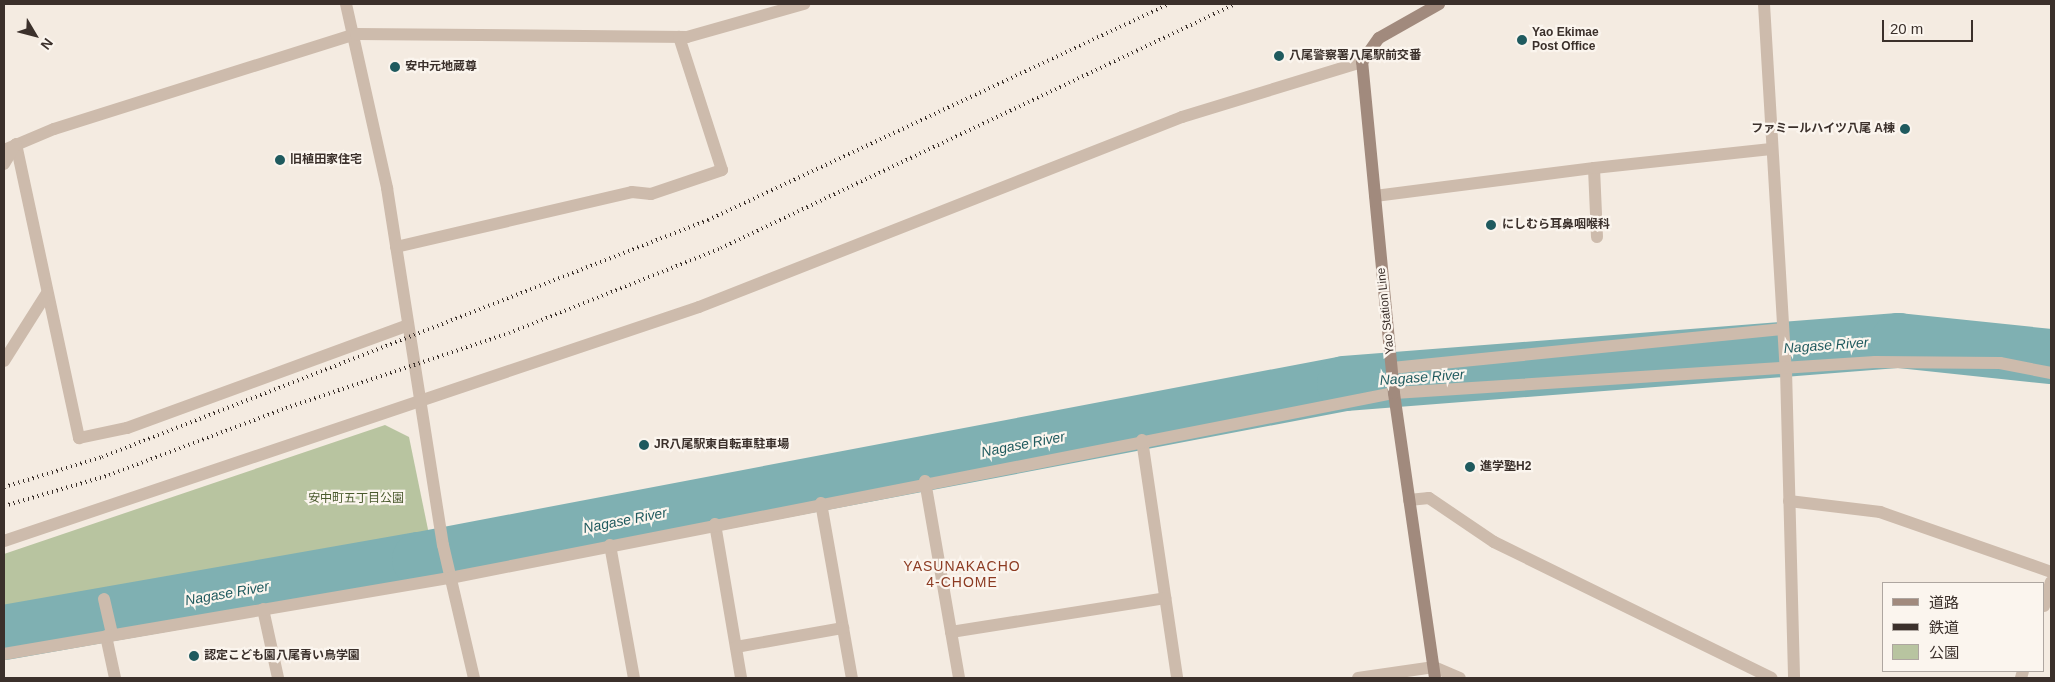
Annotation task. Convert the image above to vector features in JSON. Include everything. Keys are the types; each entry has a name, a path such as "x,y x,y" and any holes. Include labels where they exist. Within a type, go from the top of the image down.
{"main road":[{"path":"1362,62 1379,38 1439,4"},
{"name":"Yao Station Line","path":"1362,62 1394,389 1435,673"}],"street":[{"path":"346,4 356,34 396,247 418,404 443,545 474,678"},
{"path":"4,150 16,144 356,34 679,37 804,4"},
{"path":"1764,4 1785,366 1794,678"},
{"path":"396,247 632,192 652,194 722,170 679,37"},
{"path":"4,541 418,404 699,307 1182,117 1362,62"},
{"path":"4,164 16,144"},
{"path":"16,144 80,438 128,428 408,325"},
{"path":"1375,196 1594,168 1771,150"},
{"path":"1594,168 1597,236"},
{"path":"4,361 47,293"},
{"path":"1392,368 1783,335"},
{"path":"4,654 109,632 450,578 925,481 1142,440 1394,389 1875,362 2000,363 2051,373"},
{"path":"1142,440 1177,678"},
{"path":"925,481 959,678"},
{"path":"1410,500 1429,498 1494,542 1772,678"},
{"path":"1789,502 1880,512 2051,572"},
{"path":"821,503 852,678"},
{"path":"715,524 742,678"},
{"path":"610,545 634,678"},
{"path":"2045,603 2051,582"},
{"path":"951,632 1165,598"},
{"path":"105,603 115,678"},
{"path":"263,609 278,678"},
{"path":"736,647 843,628"},
{"path":"1358,678 1435,673 1460,678"}],"green space":[{"name":"安中町五丁目公園","path":"385,425 409,437 432,549 4,622 4,554"}],"waterway":[{"name":"Nagase River","path":"4,632 419,559 1344,383 1898,340 2051,356"}],"railway":[{"path":"4,487 102,457 708,220 1169,4"},
{"path":"4,506 109,475 286,408 509,333 721,248 1235,4"}],"place":[{"name":"Yao Ekimae Post Office","path":"1522,40"},
{"name":"八尾警察署八尾駅前交番","path":"1279,56"},
{"name":"安中元地蔵尊","path":"395,67"},
{"name":"ファミールハイツ八尾 A棟","path":"1905,129"},
{"name":"旧植田家住宅","path":"280,160"},
{"name":"にしむら耳鼻咽喉科","path":"1491,225"},
{"name":"JR八尾駅東自転車駐車場","path":"644,445"},
{"name":"進学塾H2","path":"1470,467"},
{"name":"認定こども園八尾青い鳥学園","path":"194,656"}],"district":[{"name":"YASUNAKACHO 4-CHOME","path":"962,574"}]}
